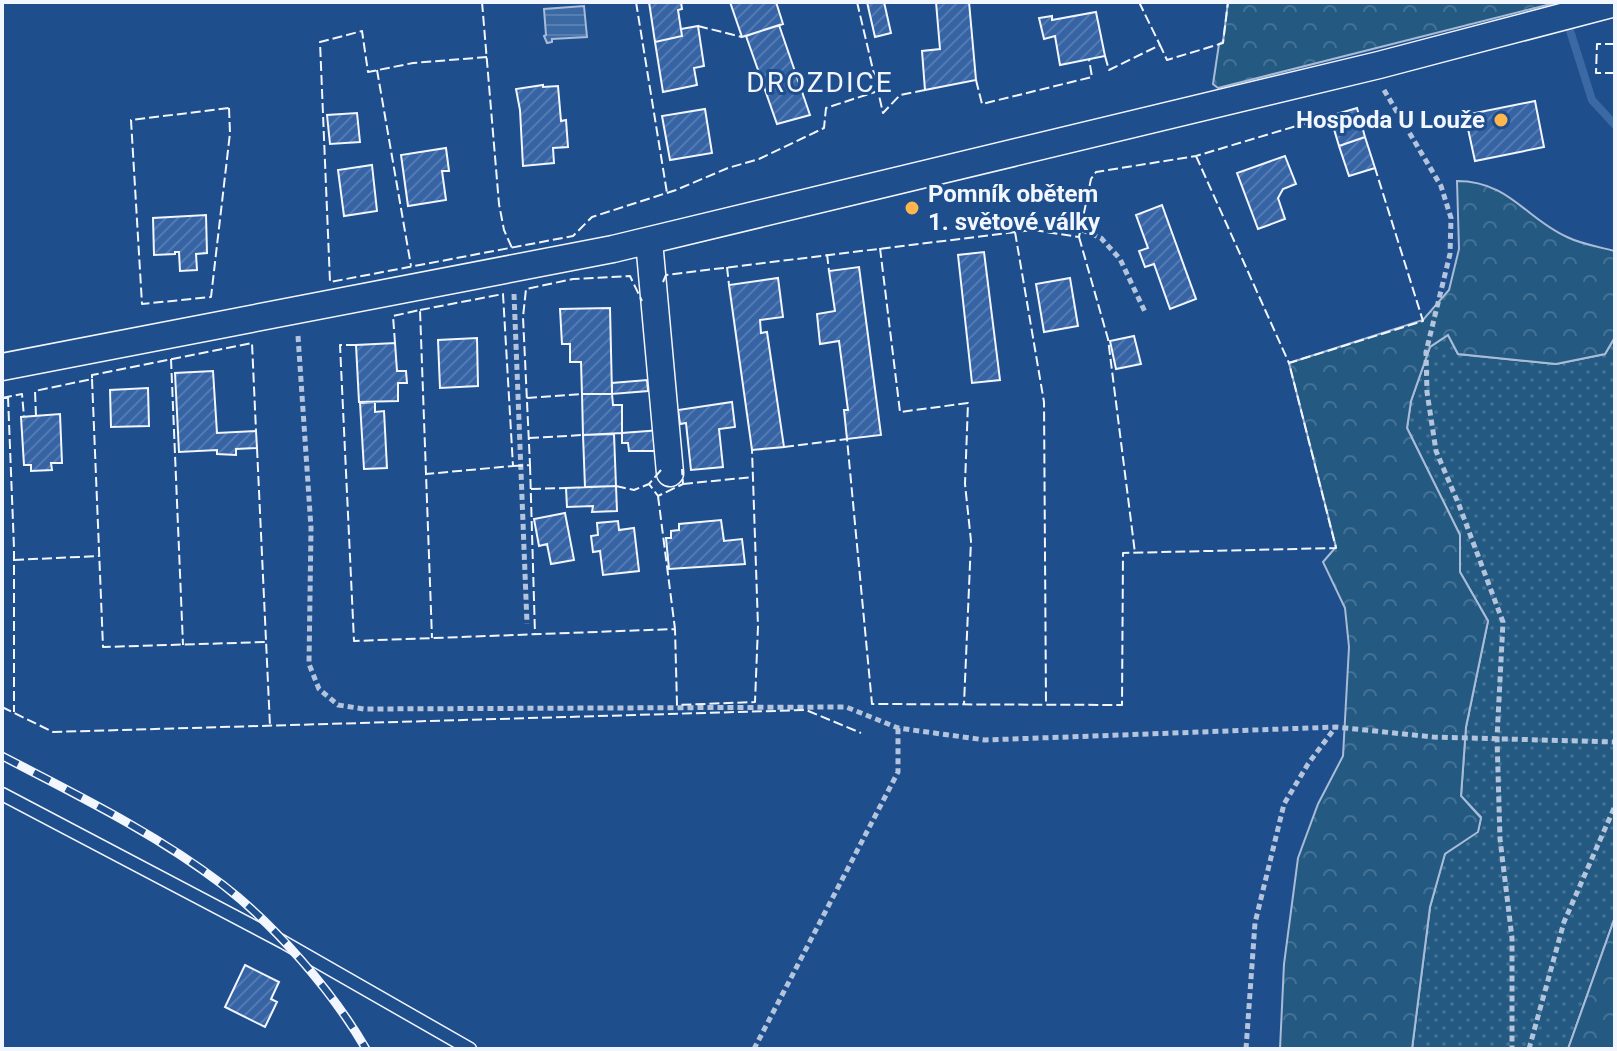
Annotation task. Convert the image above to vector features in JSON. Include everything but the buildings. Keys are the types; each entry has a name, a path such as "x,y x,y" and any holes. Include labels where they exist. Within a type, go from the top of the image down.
{"street":[{"path":"2,367 649,241 1379,65 1615,3"},
{"path":"649,241 670,473"}],"lane":[{"path":"2,794 283,942 470,1049"}],"path":[{"path":"1379,65 1385,93 1400,112 1441,186 1451,218 1450,254 1426,352 1427,392 1436,451 1503,622 1497,738 1500,839 1512,938 1512,1049"},
{"path":"1073,226 1101,238 1120,259 1146,314"},
{"path":"514,269 527,624"},
{"path":"297,311 311,528 309,664 319,689 338,705 364,709 846,707 898,728 985,740 1336,727 1433,737 1615,742"},
{"path":"1246,1049 1255,923 1284,804 1308,764 1336,727"},
{"path":"754,1049 898,772 898,728"},
{"path":"1529,1049 1564,922 1615,806"}],"green space":[{"path":"1228,2 1559,2 1218,88 1213,84"},
{"path":"1457,181 1490,187 1567,237 1615,251 1615,337 1605,354 1556,364 1458,354 1448,335 1430,347 1411,401 1407,428 1460,535 1460,572 1488,621 1466,727 1461,796 1481,818 1478,832 1445,854 1430,907 1412,1049 1280,1049 1284,964 1298,858 1318,804 1343,756 1349,647 1345,608 1323,562 1336,547 1289,363 1423,320 1449,290 1459,249"},
{"path":"1448,335 1458,354 1556,364 1605,354 1615,337 1615,917 1568,1049 1412,1049 1430,907 1445,853 1478,831 1481,817 1461,796 1466,727 1488,621 1460,572 1460,535 1407,428 1411,401 1430,347"},
{"path":"1615,917 1615,1049 1568,1049"}],"shaded area":[{"path":"584,6 587,37 552,39 547,43 544,9"}],"waterway":[{"path":"1561,2 1592,100 1615,125"}],"railway":[{"path":"2,756 143,832 197,866 243,901 302,961 337,1005 366,1049"}],"fence":[{"path":"482,2 499,204 504,230 512,248"},
{"path":"636,2 667,193"},
{"path":"857,2 878,91"},
{"path":"1139,2 1160,45"},
{"path":"1105,56 1109,70 1160,45 1167,60 1223,43 1228,2"},
{"path":"698,26 742,37"},
{"path":"487,57 413,63 368,72 362,31 320,42 330,282 573,236 592,217 759,159 824,128 826,108 878,91 883,113 900,95 925,90"},
{"path":"1615,44 1597,44 1596,73 1615,73"},
{"path":"976,80 982,104 1092,77 1089,59"},
{"path":"377,70 411,266"},
{"path":"229,108 230,133 211,297 142,304 131,120 229,108"},
{"path":"663,282 666,275 1033,230 1079,237 1091,179 1096,172 1196,156 1330,116"},
{"path":"1196,156 1289,363"},
{"path":"784,447 847,439 872,704 1122,705 1123,553 1336,548 1289,363 1423,321 1375,168"},
{"path":"1015,232 1044,402 1046,705"},
{"path":"1079,237 1108,339 1135,553"},
{"path":"880,248 900,412 968,403 965,484 971,541 964,704"},
{"path":"827,254 829,271"},
{"path":"727,267 729,285"},
{"path":"513,466 530,465 523,317 526,289 573,279 630,276 642,301"},
{"path":"420,310 503,294 513,466 426,474"},
{"path":"395,343 393,316 420,310 432,638"},
{"path":"36,416 35,391 92,379 92,375 252,343 256,431"},
{"path":"356,345 340,345 354,641 675,629 677,705 755,702 758,626 752,450"},
{"path":"171,359 183,645"},
{"path":"92,379 103,647 266,642"},
{"path":"2,398 22,394 24,417"},
{"path":"527,398 582,394"},
{"path":"8,397 14,548 14,712"},
{"path":"529,438 583,435"},
{"path":"257,448 270,726"},
{"path":"530,465 535,634"},
{"path":"661,470 649,484 658,496 683,484 682,469"},
{"path":"683,484 753,477"},
{"path":"616,486 634,490 649,484"},
{"path":"531,489 566,488"},
{"path":"658,496 675,629"},
{"path":"14,560 99,556"},
{"path":"2,707 53,732 806,710 861,733"}],"place":[{"name":"Hospoda U Louže","path":"1501,120"},
{"name":"Pomník obětem 1. světové války","path":"912,208"}],"district":[{"name":"DROZDICE","path":"820,82"}]}
